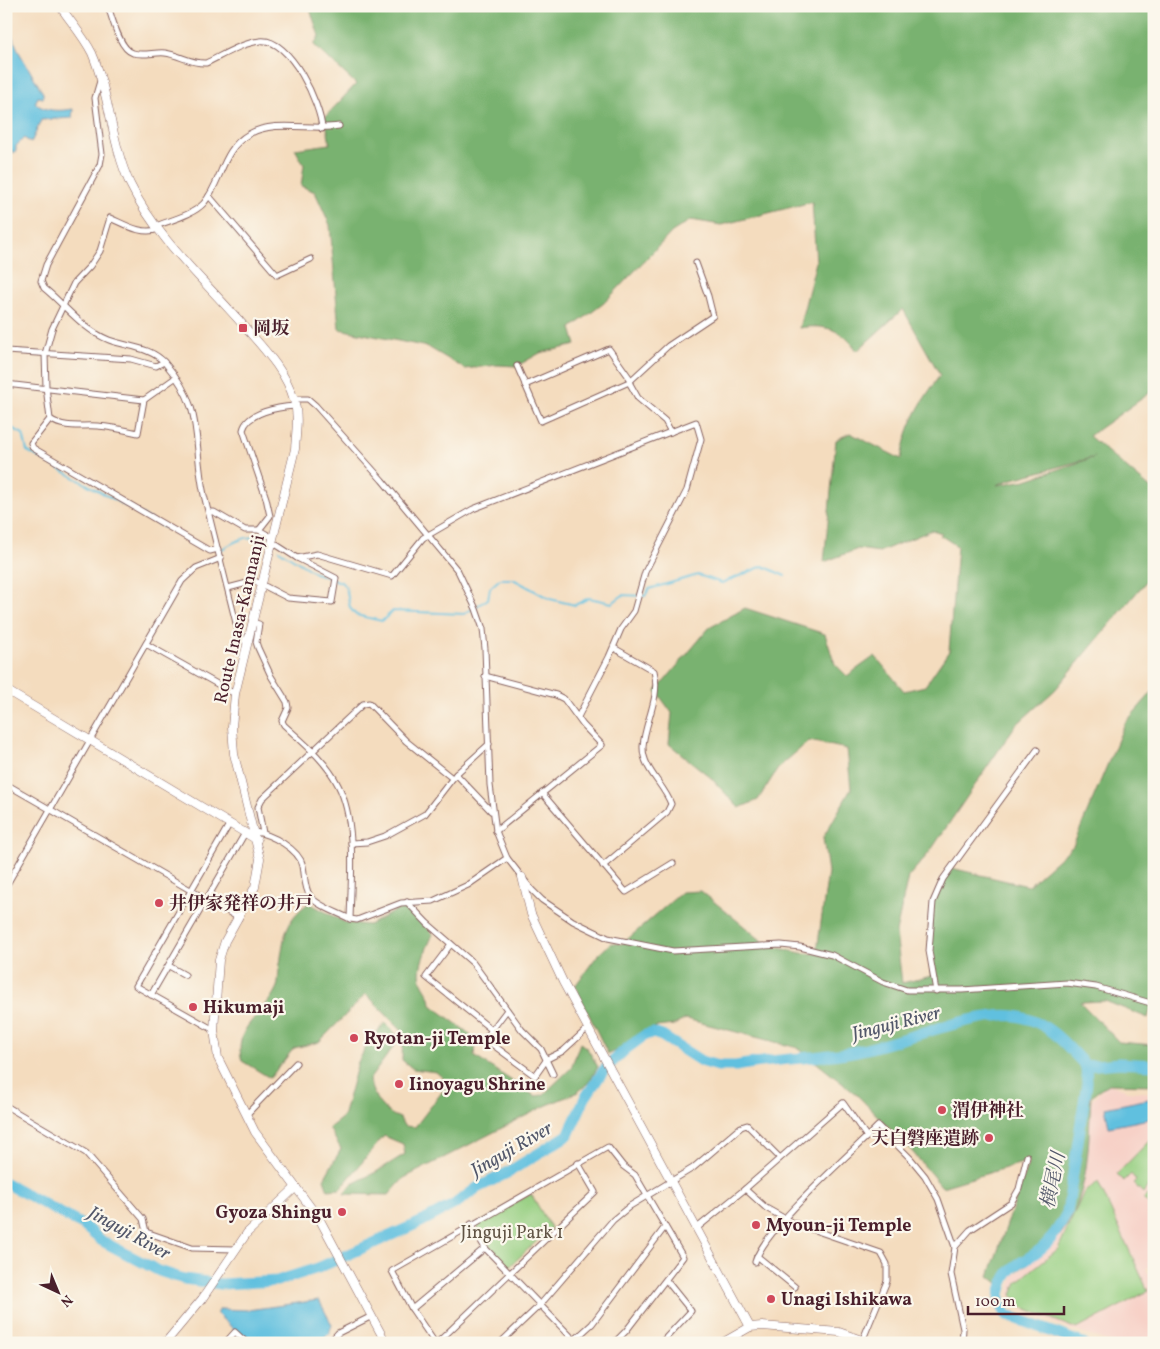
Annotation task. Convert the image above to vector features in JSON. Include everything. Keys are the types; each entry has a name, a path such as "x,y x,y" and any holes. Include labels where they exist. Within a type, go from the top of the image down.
{"main road":[{"name":"Route Inasa-Kannanji","path":"60,6 91,52 101,80 130,184 157,228 266,350 285,377 295,403 297,423 295,449 235,694 232,719 234,754 258,835 260,858 255,887 225,941 219,960 214,1030 218,1058 254,1132 311,1206 386,1343"},
{"path":"6,690 245,832 258,835"},
{"path":"522,877 531,914 588,1028 750,1327"},
{"path":"165,1343 202,1299 233,1252 258,1220 296,1187"},
{"path":"722,1343 750,1327 839,1332 866,1341"}],"street":[{"path":"108,6 126,50 133,53 165,53 197,63 206,63 261,41 276,44 292,60 307,86 322,115 322,129"},
{"path":"101,80 95,98 102,154 100,165 46,265 41,281 44,288 93,331 109,339 151,353 164,362 185,392 195,417 204,492 238,631 247,645"},
{"path":"218,548 210,551 33,448 30,444 50,419 46,387 45,354 57,314 74,283 90,266 100,251 110,218 143,231 152,232 202,204 209,196 232,147 250,134 276,126 322,129 339,126"},
{"path":"209,196 278,275 311,259"},
{"path":"517,366 541,421 630,381 668,346 712,316 708,296 696,262"},
{"path":"525,385 609,349 630,381 638,398 665,421 671,432"},
{"path":"6,352 131,359 156,366 164,362"},
{"path":"6,384 46,387 144,400 175,378"},
{"path":"259,530 270,516 266,498 244,438 245,424 259,414 308,399 458,571 483,629 492,812 496,831 507,858 522,877 548,905 573,922 608,938 673,952 782,945 800,947 832,955 883,982 907,990 936,991 1067,983 1096,987 1154,1004"},
{"path":"50,419 59,425 98,426 138,433 144,400"},
{"path":"297,558 317,554 392,576 420,542 473,509 696,422 701,439 687,490 646,572 634,611 621,629 614,648 578,717"},
{"path":"209,512 214,512 246,530 259,530 297,558 336,578 332,602 288,598 255,581 228,588"},
{"path":"6,886 182,581 196,568 221,558"},
{"path":"252,622 259,624 256,642 258,648 271,676 287,702 288,708 282,721 284,725 312,750 339,786 344,800 350,844 350,919"},
{"path":"146,644 235,694"},
{"path":"603,866 667,812 671,804 667,792 645,763 643,746 656,691 654,671 614,648"},
{"path":"484,676 556,695 564,699 602,746 496,831"},
{"path":"492,812 454,776 406,741 369,703 363,704 262,799 258,807 258,835 294,850 302,863 307,890 312,898 350,919 357,920 385,908 407,902 433,901 468,885 507,858"},
{"path":"350,844 367,842 385,836 425,814 454,776 489,744"},
{"path":"936,991 929,951 932,902 943,879 1037,750"},
{"path":"6,784 192,889 239,918"},
{"path":"542,794 626,892 629,892 673,863"},
{"path":"214,1030 136,986 230,823"},
{"path":"151,995 245,832"},
{"path":"407,902 450,944 473,963 547,1060 553,1074"},
{"path":"450,944 426,977 492,1030"},
{"path":"168,966 185,975"},
{"path":"507,1010 484,1039 535,1076 547,1060 563,1051 588,1028"},
{"path":"245,1115 296,1063"},
{"path":"696,1228 746,1188 843,1103 867,1137"},
{"path":"6,1106 86,1153 143,1219 146,1232 192,1248 233,1252"},
{"path":"500,1343 540,1304 614,1220 630,1206 693,1168 741,1127 747,1125 780,1158"},
{"path":"755,1262 757,1256 785,1218 878,1126 925,1176 938,1199 955,1248 951,1274 963,1330 962,1343"},
{"path":"578,1163 595,1192 436,1343 412,1309 392,1271 578,1163 608,1147 623,1166 635,1175 682,1257 626,1332 614,1343"},
{"path":"955,1248 970,1230 1011,1203 1019,1189 1027,1156"},
{"path":"746,1188 766,1208 809,1230 862,1245 881,1253 887,1264 887,1281 866,1341"},
{"path":"472,1224 486,1248 574,1342 592,1324 665,1227"},
{"path":"412,1309 486,1248"},
{"path":"757,1256 795,1287"},
{"path":"661,1343 690,1311 666,1280"},
{"path":"330,1343 338,1334 372,1316"},
{"path":"225,1343 235,1332 247,1343"}],"shaded area":[{"path":"1109,1084 1128,1091 1154,1093 1154,1266 1146,1268 1154,1287 1154,1343 1114,1343 1068,1329 1018,1307 1009,1294 1013,1276 1054,1242 1073,1216 1092,1099"}],"green space":[{"path":"309,6 1154,6 1154,390 1089,436 1154,491 1154,579 1148,579 1055,690 1015,726 929,853 908,877 896,932 902,983 932,976 929,947 933,902 951,868 1028,886 1073,846 1125,723 1154,690 1154,997 1148,1018 1105,1001 1080,1002 1119,1042 1154,1045 1154,1085 1109,1084 1091,1096 1088,1153 1081,1192 1075,1210 1066,1227 1048,1248 999,1284 989,1276 1029,1161 942,1187 910,1149 857,1095 798,1048 686,1019 674,1025 656,1027 638,1036 628,1047 608,1054 575,986 597,956 611,943 622,944 682,892 701,891 767,945 801,953 823,954 817,951 828,872 823,838 851,789 847,749 809,741 779,767 758,800 739,808 710,777 669,744 672,713 656,691 709,628 745,608 825,634 835,664 847,676 875,656 904,691 925,686 949,651 957,546 940,535 942,533 932,530 879,552 858,549 824,562 836,440 850,433 901,459 915,414 940,375 903,309 857,351 846,338 832,330 817,327 799,328 816,262 812,202 721,225 691,220 672,232 604,303 571,328 576,345 540,353 517,366 497,365 465,369 428,347 339,329 330,225 315,192 301,186 304,165 295,149 330,144 325,117 356,84 314,45 319,36","holes":["1095,457 1026,480 997,485 1009,480"]},
{"path":"309,903 346,923 369,925 406,905 433,934 420,968 421,980 430,998 431,1005 466,1031 477,1042 474,1056 535,1096 543,1095 571,1068 580,1043 587,1048 598,1067 589,1082 578,1092 545,1106 404,1178 389,1195 344,1194 352,1184 405,1154 403,1144 384,1136 340,1189 328,1190 324,1179 341,1149 329,1128 343,1117 358,1062 370,1040 385,1023 400,1038 369,1080 373,1093 388,1112 400,1118 404,1126 415,1127 449,1083 436,1072 413,1069 402,1060 403,1032 366,994 319,1042 294,1048 270,1078 242,1061 240,1049 241,1039 245,1030 270,999 277,987 284,941 289,925 300,910"},
{"path":"1154,1136 1154,1203 1150,1206 1143,1199 1151,1192 1147,1188 1143,1193 1133,1183 1136,1180 1131,1174 1124,1181 1117,1174"},
{"path":"1098,1182 1148,1291 1077,1329 1022,1307 1012,1295 1017,1282 1058,1249 1084,1192"},
{"name":"Jinguji Park 1","path":"531,1194 551,1228 509,1267 488,1246 476,1225"}],"water":[{"path":"6,22 19,52 43,93 43,98 38,97 35,103 48,109 73,109 72,118 41,120 31,143 24,138 16,146 16,151 13,153 11,149 10,156 6,156 6,113 11,93 6,70"},
{"path":"1154,1098 1154,1118 1109,1127 1105,1108"},
{"path":"319,1300 332,1325 329,1333 320,1343 249,1343 217,1314 220,1309 248,1310"}],"waterway":[{"path":"6,425 23,434 27,451 165,528"},
{"path":"220,550 237,541 248,538 254,537 266,542"},
{"path":"279,550 315,573 341,582 346,587 350,608 356,615 382,621 393,611 464,614 488,599 490,588 500,579 513,579 550,599 575,605 589,598 612,603 623,595 645,596 649,589 698,575 722,583 763,566 785,576"},
{"name":"Jinguji River","path":"6,1183 84,1226 102,1241 159,1271 184,1279 221,1284 277,1281 318,1268 423,1221 455,1204 477,1188 507,1173 568,1135 585,1098 604,1070 626,1049 645,1035 653,1033 662,1036 701,1061 718,1066 736,1066 857,1051 985,1017 1021,1017 1032,1020 1057,1036 1086,1066 1119,1063 1154,1065"},
{"name":"横尾川","path":"1082,1343 1007,1315 1001,1305 1000,1295 1009,1272 1036,1253 1050,1240 1067,1213 1087,1083 1086,1066"}],"place":[{"name":"岡坂","path":"243,328"},
{"name":"井伊家発祥の井戸","path":"159,903"},
{"name":"Hikumaji","path":"193,1007"},
{"name":"Ryotan-ji Temple","path":"354,1038"},
{"name":"Iinoyagu Shrine","path":"399,1084"},
{"name":"渭伊神社","path":"942,1110"},
{"name":"天白磐座遺跡","path":"989,1138"},
{"name":"Gyoza Shingu","path":"342,1212"},
{"name":"Myoun-ji Temple","path":"756,1225"},
{"name":"Unagi Ishikawa","path":"771,1299"}]}
